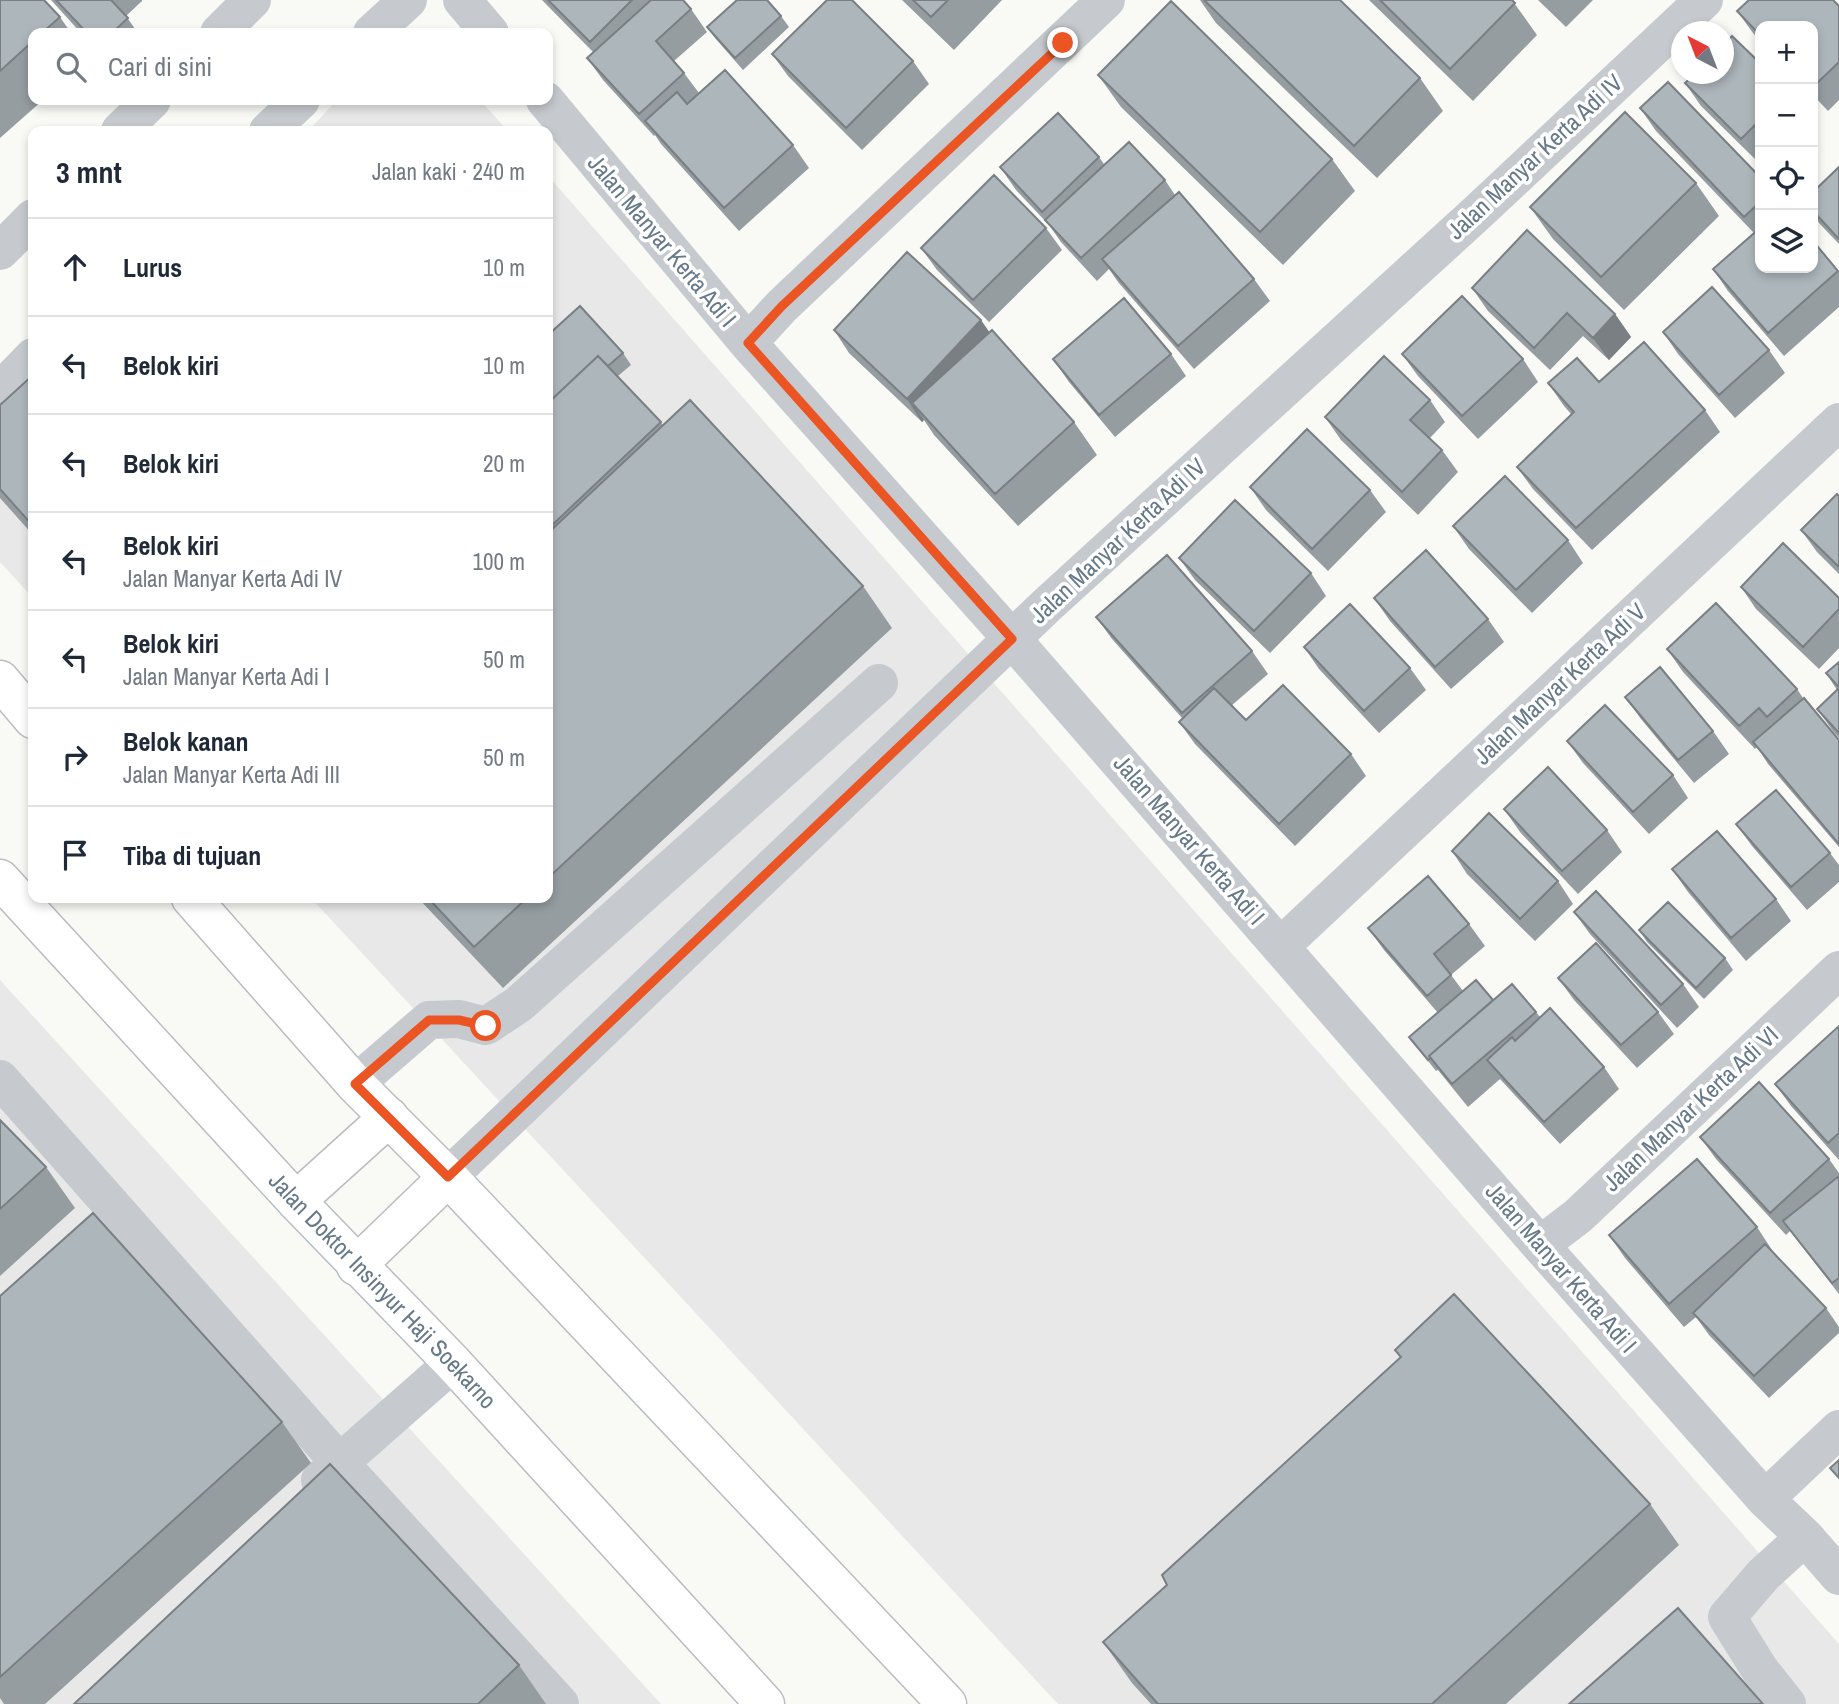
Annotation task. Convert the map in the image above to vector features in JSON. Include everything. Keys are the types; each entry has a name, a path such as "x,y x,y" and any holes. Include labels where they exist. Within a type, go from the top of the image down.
{"main road":[{"path":"0,680 28,713"},
{"name":"Jalan Doktor Insinyur Haji Soekarno","path":"0,879 356,1266 453,1363 765,1704"},
{"path":"195,903 355,1084 448,1177 947,1704"},
{"path":"296,1201 389,1117"},
{"path":"356,1266 448,1177"}],"street":[{"path":"224,28 252,0"},
{"path":"377,28 408,0"},
{"path":"462,0 486,28"},
{"path":"748,343 782,306 1106,0"},
{"name":"Jalan Manyar Kerta Adi IV","path":"448,1177 1012,639 1478,212 1703,0"},
{"path":"125,126 147,105"},
{"path":"273,126 296,105"},
{"name":"Jalan Manyar Kerta Adi I","path":"549,105 748,343 1012,639 1540,1245 1765,1499 1805,1537 1839,1576"},
{"path":"0,251 28,223"},
{"path":"0,391 28,362"},
{"name":"Jalan Manyar Kerta Adi V","path":"1281,946 1839,422"},
{"path":"355,1084 429,1020 459,1020 486,1026 519,1004 879,683"},
{"name":"Jalan Manyar Kerta Adi VI","path":"1540,1245 1578,1216 1839,970"},
{"path":"0,1079 100,1212 339,1462 560,1704"},
{"path":"300,1501 339,1462 453,1363"},
{"path":"1765,1499 1839,1429"},
{"path":"1698,1643 1727,1617 1764,1574 1805,1537"},
{"path":"1727,1617 1760,1670 1787,1704"}],"shaded area":[{"path":"332,105 485,105 503,126 313,126"},
{"path":"553,182 1839,1644 1839,1704 1058,1704 316,903 553,903"},
{"path":"28,444 28,593 0,562 0,475"},
{"path":"0,980 661,1704 0,1704"}],"building":[{"path":"0,0 44,0 60,17 48,28 28,28 28,46 0,71"},
{"path":"56,0 111,0 128,18 117,28 82,28"},
{"path":"548,0 632,0 590,42"},
{"path":"651,0 683,0 691,9 656,41 684,73 639,114 587,58"},
{"path":"737,0 767,0 781,16 735,58 707,27"},
{"path":"827,0 852,0 913,61 846,128 772,54"},
{"path":"913,0 948,0 931,17"},
{"path":"1204,0 1340,0 1420,78 1354,146"},
{"path":"1380,0 1512,0 1515,3 1450,69"},
{"path":"1749,0 1833,0 1839,6 1839,62 1818,82 1818,21 1755,21 1755,30 1737,11"},
{"path":"1171,1 1332,159 1260,232 1098,75"},
{"path":"1734,38 1755,58 1755,125 1741,139 1686,84 1734,84"},
{"path":"725,70 793,145 724,208 645,121 677,92 687,104"},
{"path":"1668,82 1755,172 1755,207 1744,217 1640,108"},
{"path":"1625,112 1696,183 1601,277 1530,207"},
{"path":"1058,113 1099,157 1042,212 1000,167"},
{"path":"1129,142 1165,180 1081,258 1045,220"},
{"path":"1839,167 1839,239 1818,216 1818,187"},
{"path":"994,175 1046,228 973,300 921,248"},
{"path":"1179,192 1254,279 1178,346 1102,259"},
{"path":"1527,230 1615,314 1593,338 1567,313 1534,348 1472,288"},
{"path":"1755,232 1755,273 1818,273 1818,247 1838,271 1768,333 1713,269"},
{"path":"907,252 981,320 907,399 834,330"},
{"path":"1712,287 1769,350 1719,395 1663,332"},
{"path":"1462,296 1523,359 1462,416 1402,354"},
{"path":"1124,298 1171,354 1099,415 1053,359"},
{"path":"580,306 623,353 608,366 598,356 553,398 553,330"},
{"path":"992,330 1074,422 995,494 912,403"},
{"path":"1644,342 1705,410 1576,528 1517,467 1574,412 1548,383 1577,358 1599,382"},
{"path":"598,356 661,422 553,524 553,398"},
{"path":"1384,356 1430,400 1410,420 1442,450 1402,492 1325,417"},
{"path":"28,380 28,520 0,489 0,405"},
{"path":"690,400 863,586 553,873 553,528"},
{"path":"1307,429 1370,490 1312,549 1250,487"},
{"path":"1505,476 1568,540 1516,590 1453,526"},
{"path":"1837,494 1839,496 1839,567 1801,530"},
{"path":"1235,500 1311,573 1254,631 1179,558"},
{"path":"1783,543 1839,598 1839,609 1803,647 1741,587"},
{"path":"1426,550 1488,619 1435,667 1374,598"},
{"path":"1167,555 1252,651 1182,713 1096,617"},
{"path":"1716,603 1797,689 1767,717 1759,708 1739,726 1667,649"},
{"path":"1350,604 1410,668 1364,711 1304,647"},
{"path":"1839,662 1839,687 1826,673"},
{"path":"1660,667 1713,731 1678,760 1625,697"},
{"path":"1283,685 1351,754 1279,824 1179,722 1214,688 1246,720"},
{"path":"1839,688 1839,733 1817,709"},
{"path":"1804,698 1839,740 1839,844 1753,742"},
{"path":"1605,705 1673,775 1633,812 1567,741"},
{"path":"1548,767 1607,830 1562,871 1504,809"},
{"path":"1776,790 1830,853 1791,887 1736,824"},
{"path":"1489,813 1558,881 1520,919 1452,851"},
{"path":"1717,831 1776,899 1731,938 1672,869"},
{"path":"1428,876 1469,924 1434,954 1451,975 1427,996 1368,928"},
{"path":"1596,891 1683,984 1661,1005 1574,912"},
{"path":"1668,902 1725,958 1696,988 1639,930"},
{"path":"433,903 522,903 474,947"},
{"path":"1596,943 1658,1012 1621,1045 1558,978"},
{"path":"1476,980 1493,1000 1429,1056 1428,1060 1409,1037"},
{"path":"1512,984 1536,1012 1452,1084 1429,1056"},
{"path":"1550,1008 1604,1067 1544,1122 1487,1060 1512,1037 1515,1041"},
{"path":"1839,1026 1839,1133 1828,1143 1775,1084"},
{"path":"1759,1082 1829,1159 1770,1213 1700,1137"},
{"path":"0,1120 46,1167 0,1209"},
{"path":"1697,1159 1757,1227 1669,1304 1609,1235"},
{"path":"1839,1176 1839,1278 1832,1283 1783,1221"},
{"path":"93,1213 282,1422 0,1677 0,1296"},
{"path":"1765,1244 1826,1308 1754,1376 1693,1313"},
{"path":"1454,1294 1650,1504 1432,1704 1158,1704 1103,1642 1167,1585 1162,1575 1401,1357 1395,1350"},
{"path":"1839,1460 1839,1478 1830,1468"},
{"path":"330,1464 519,1665 478,1704 74,1704"},
{"path":"1678,1608 1763,1704 1569,1704"}],"route":[{"path":"486,1026 459,1020 429,1020 355,1084 448,1177 1012,639 748,343 782,306 1063,43"}]}
